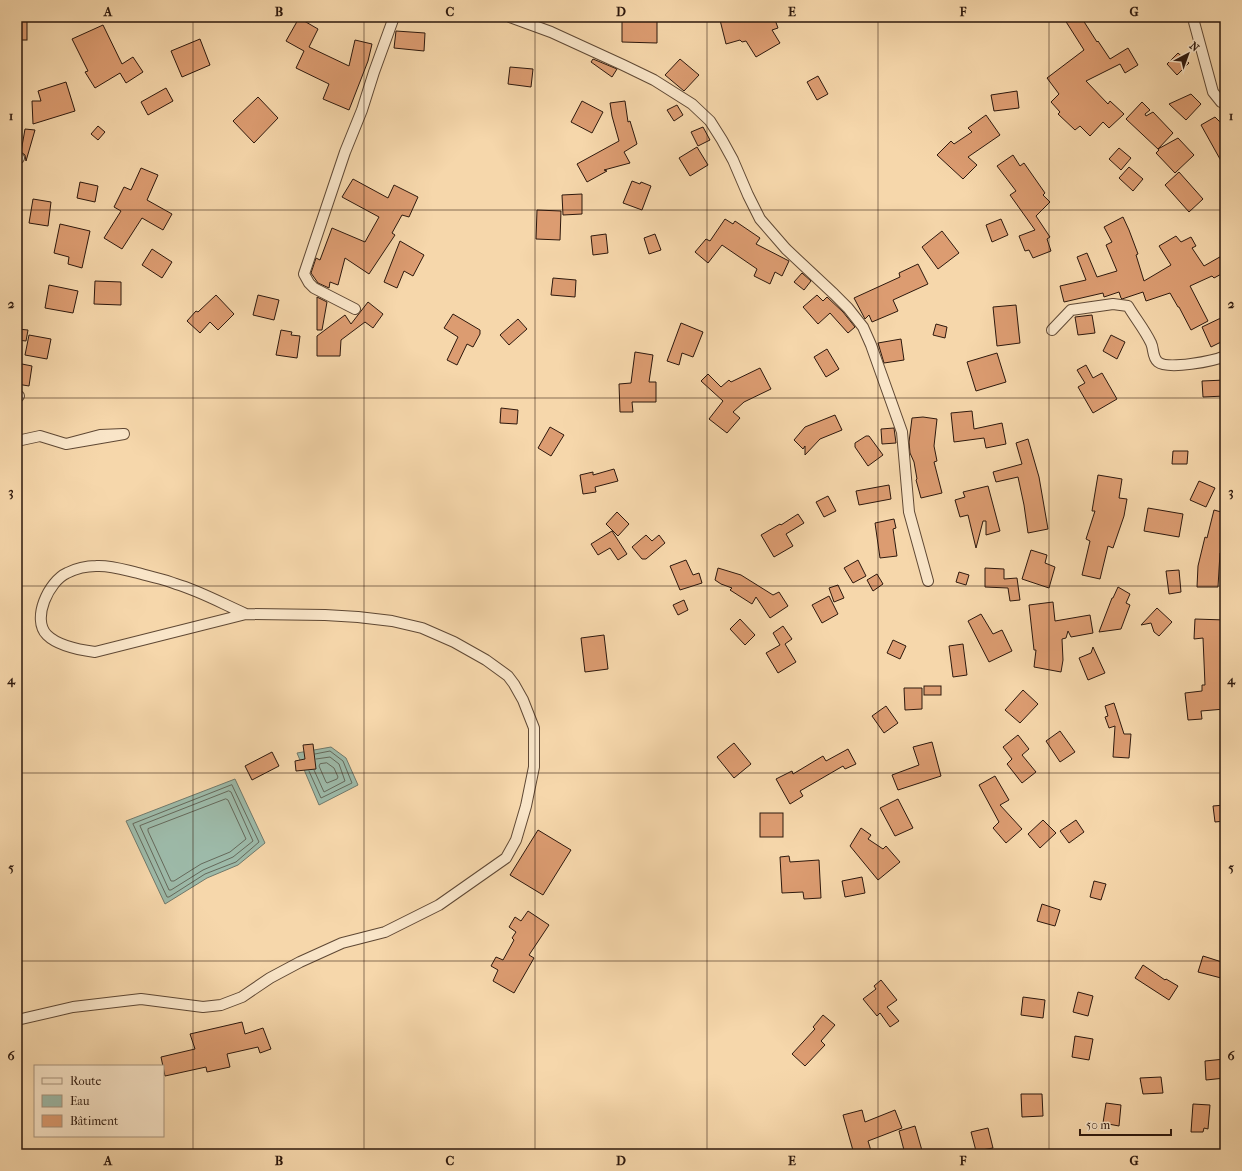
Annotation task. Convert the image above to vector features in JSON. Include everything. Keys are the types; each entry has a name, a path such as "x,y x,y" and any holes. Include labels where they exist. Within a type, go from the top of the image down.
{"street":[{"path":"355,309 314,288 304,274 345,152 362,110 394,17"},
{"path":"510,17 551,32 623,65 665,87 692,104 710,121 722,140 733,160 748,196 760,219 786,249 848,308 863,327 871,345 902,432 909,512 928,581"},
{"path":"1194,22 1213,92 1221,102 1225,104"},
{"path":"1052,330 1071,310 1113,304 1128,306 1151,344 1155,359 1160,364 1193,364 1216,360 1225,356"},
{"path":"17,441 40,436 66,444"},
{"path":"17,1020 73,1008 141,998 203,1007 221,1005 242,997 270,978 300,962 342,943 385,932 439,905 506,858 516,840 526,806 534,767 534,728 523,700 508,676 486,660 454,642 422,628 392,621 325,615 246,614 95,652 59,643 47,635 42,624 41,608 49,591 66,573 82,568 97,566 116,567 177,584 246,614"}],"water":[{"path":"331,747 346,758 358,785 319,805 297,753"},
{"path":"235,779 265,843 238,865 207,878 165,904 126,821"}],"building":[{"path":"731,17 774,17 778,28 772,30 780,43 756,57 746,41 742,42 740,40 726,44 720,20"},
{"path":"1063,17 1081,17 1110,59 1128,48 1138,65 1125,73 1120,64 1086,81 1108,104 1110,101 1124,114 1109,128 1103,122 1090,136 1080,126 1075,130 1058,114 1060,112 1051,102 1059,94 1047,78 1084,50"},
{"path":"299,18 318,29 309,47 349,66 355,40 372,44 368,61 349,110 323,99 329,84 296,68 304,51 286,41"},
{"path":"622,20 657,21 657,43 622,42"},
{"path":"17,21 27,21 27,40 17,40"},
{"path":"103,25 122,64 133,57 143,72 126,83 120,73 95,88 85,72 88,71 72,39"},
{"path":"396,31 425,33 424,51 394,48"},
{"path":"200,39 210,65 182,77 171,51"},
{"path":"1178,53 1189,63 1177,75 1167,64"},
{"path":"593,59 617,69 612,77 591,62"},
{"path":"680,59 699,75 684,91 665,75"},
{"path":"510,67 533,69 531,87 508,84"},
{"path":"818,76 828,94 817,100 807,82"},
{"path":"66,82 75,111 33,124 32,101 41,101 38,91"},
{"path":"166,88 173,101 148,115 141,102"},
{"path":"1017,91 1019,108 994,111 991,95"},
{"path":"1191,94 1201,104 1186,120 1169,104"},
{"path":"258,97 278,118 254,143 233,121"},
{"path":"582,101 603,112 592,133 571,122"},
{"path":"625,101 628,122 630,121 637,144 624,152 630,163 604,170 607,171 587,182 577,164 619,141 610,103"},
{"path":"1142,102 1150,110 1145,114 1146,116 1153,112 1173,133 1158,149 1178,138 1194,155 1175,173 1156,153 1159,150 1126,119"},
{"path":"677,105 683,115 674,121 667,110"},
{"path":"986,115 1000,135 968,157 977,165 963,179 937,155 951,141 954,144 972,132 968,128"},
{"path":"1215,117 1225,127 1225,168 1201,125"},
{"path":"98,126 105,132 98,140 91,134"},
{"path":"703,127 710,140 698,146 691,132"},
{"path":"25,129 35,130 26,161 25,155 21,152"},
{"path":"697,147 708,165 690,176 679,158"},
{"path":"1119,148 1131,158 1121,170 1109,159"},
{"path":"1013,155 1020,166 1024,163 1045,193 1043,195 1050,202 1036,216 1050,237 1047,239 1051,251 1033,258 1029,250 1025,251 1019,236 1035,230 1010,195 1016,191 997,166"},
{"path":"1129,167 1143,179 1133,191 1119,178"},
{"path":"141,168 158,175 147,200 172,214 163,230 142,218 122,249 104,238 121,211 114,207 124,187 131,190"},
{"path":"1179,172 1203,199 1189,212 1165,185"},
{"path":"353,179 388,198 394,185 418,197 409,217 402,215 392,233 395,235 369,274 345,258 338,285 330,282 329,288 318,283 311,273 316,258 320,260 332,228 365,242 379,217 342,197"},
{"path":"632,181 640,184 641,182 651,186 642,210 623,203"},
{"path":"80,182 98,186 95,202 77,198"},
{"path":"582,194 582,214 563,215 562,195"},
{"path":"33,199 51,202 48,226 29,223"},
{"path":"537,210 561,211 560,240 536,239"},
{"path":"1123,217 1138,254 1136,255 1144,281 1171,265 1159,246 1176,236 1181,242 1191,237 1196,246 1192,248 1204,266 1225,254 1225,272 1214,278 1212,276 1190,286 1208,321 1191,330 1170,293 1146,301 1143,292 1122,299 1119,292 1104,297 1103,293 1064,302 1060,286 1086,280 1077,257 1087,253 1097,277 1117,271 1106,245 1112,242 1104,227"},
{"path":"725,219 733,224 735,221 760,238 756,244 789,261 782,276 775,272 770,284 754,276 757,269 722,245 708,263 695,252 706,239 710,241"},
{"path":"1001,219 1008,235 992,242 986,225"},
{"path":"60,224 90,231 82,268 68,264 69,257 54,253"},
{"path":"942,231 959,253 938,269 922,247"},
{"path":"606,234 608,253 593,255 591,236"},
{"path":"655,234 661,250 649,254 644,238"},
{"path":"400,241 424,255 413,276 404,271 397,288 384,282"},
{"path":"152,249 172,262 162,278 142,265"},
{"path":"918,264 928,284 893,300 898,311 872,322 869,315 865,319 854,298 900,277 899,273"},
{"path":"802,273 811,281 804,290 794,282"},
{"path":"553,278 576,280 575,297 551,295"},
{"path":"95,281 121,282 121,305 94,304"},
{"path":"49,285 78,291 73,313 45,308"},
{"path":"216,295 234,314 218,330 210,322 200,333 187,321 196,311 198,312"},
{"path":"258,295 279,300 274,320 253,315"},
{"path":"817,295 823,301 827,297 843,312 855,327 848,333 830,313 818,324 803,307"},
{"path":"317,297 327,302 322,330 317,330"},
{"path":"368,302 383,314 373,328 365,322 341,340 340,356 317,356 317,336 345,315 351,324"},
{"path":"1016,305 1020,343 997,346 993,307"},
{"path":"453,314 480,330 480,334 473,347 467,344 457,365 447,360 458,337 444,328"},
{"path":"1092,315 1095,333 1078,335 1075,317"},
{"path":"1225,316 1225,340 1211,347 1202,327"},
{"path":"518,319 527,329 509,345 500,335"},
{"path":"681,323 703,332 693,357 682,353 679,365 667,361"},
{"path":"936,324 947,327 945,338 933,335"},
{"path":"17,329 28,330 26,341 17,340"},
{"path":"281,330 292,332 291,335 300,336 297,358 276,355"},
{"path":"29,335 51,339 47,359 25,355"},
{"path":"1111,335 1125,342 1117,359 1103,351"},
{"path":"901,339 904,360 884,363 878,343"},
{"path":"827,349 839,369 826,377 814,357"},
{"path":"635,352 653,355 649,382 656,382 656,402 632,402 633,412 620,412 619,384 631,383"},
{"path":"997,353 1006,382 976,391 967,362"},
{"path":"17,363 32,366 29,386 17,384"},
{"path":"1086,365 1093,378 1102,373 1117,399 1093,413 1078,387 1085,383 1077,370"},
{"path":"760,368 771,389 744,402 733,412 740,418 727,433 709,419 723,401 701,381 708,374 721,387 729,380 731,382"},
{"path":"1225,380 1225,396 1203,397 1202,381"},
{"path":"501,408 518,410 517,424 500,423"},
{"path":"972,411 974,429 1002,423 1006,444 986,448 984,438 954,442 951,413"},
{"path":"835,415 842,430 820,439 805,455 805,446 803,449 794,440 805,427"},
{"path":"923,417 937,419 934,446 937,461 934,462 942,493 921,498 916,480 914,462 910,453 909,442 912,418"},
{"path":"550,427 564,435 551,456 538,448"},
{"path":"894,428 896,443 882,444 881,429"},
{"path":"866,436 869,436 883,455 868,466 855,447 855,443"},
{"path":"1028,439 1039,477 1048,529 1028,533 1018,477 996,482 993,472 1022,464 1016,443"},
{"path":"1173,451 1188,451 1187,464 1172,464"},
{"path":"614,469 618,481 595,487 596,492 583,494 580,475 593,472 593,475"},
{"path":"1098,475 1122,479 1119,498 1127,499 1124,516 1113,548 1108,546 1100,579 1082,575 1090,541 1086,539 1095,511 1092,511"},
{"path":"1199,481 1215,488 1206,507 1190,500"},
{"path":"889,485 891,499 859,505 856,491"},
{"path":"988,486 1000,531 986,535 986,521 983,521 976,548 968,515 960,517 955,500 965,497 963,492"},
{"path":"828,496 836,511 824,517 816,502"},
{"path":"1148,508 1183,514 1179,537 1144,531"},
{"path":"1214,510 1225,513 1225,554 1220,553 1218,587 1197,587 1198,566 1205,537 1207,538"},
{"path":"617,512 629,524 618,536 606,524"},
{"path":"798,514 804,523 786,534 793,546 774,557 761,535"},
{"path":"894,519 896,528 893,529 897,556 880,558 875,523"},
{"path":"612,531 627,554 618,560 610,548 598,555 591,544"},
{"path":"646,535 652,541 659,535 665,543 646,559 642,559 632,547"},
{"path":"1031,550 1047,555 1045,563 1055,567 1049,588 1022,579"},
{"path":"686,560 693,575 699,573 702,583 680,590 670,566"},
{"path":"858,560 866,576 853,583 844,568"},
{"path":"718,568 741,575 773,595 779,592 788,606 770,618 756,597 752,604 730,590 732,588 715,580"},
{"path":"985,568 1004,569 1004,579 1017,578 1020,600 1010,601 1008,588 985,587"},
{"path":"1179,570 1181,592 1169,594 1166,571"},
{"path":"959,572 969,575 966,585 956,582"},
{"path":"877,574 883,584 873,591 867,580"},
{"path":"838,585 844,598 834,602 829,588"},
{"path":"1118,587 1130,594 1126,603 1130,605 1121,629 1099,632 1112,598"},
{"path":"829,596 838,614 822,623 812,605"},
{"path":"684,600 688,610 678,615 673,605"},
{"path":"1053,602 1055,621 1090,615 1093,633 1071,637 1068,631 1066,638 1062,639 1063,660 1061,672 1034,667 1036,650 1034,650 1029,605"},
{"path":"1157,608 1172,622 1159,636 1154,632 1151,623 1141,625"},
{"path":"981,614 993,634 1002,630 1012,651 989,662 968,621"},
{"path":"740,619 755,635 745,645 730,629"},
{"path":"1195,619 1225,620 1225,709 1201,711 1202,719 1188,720 1185,693 1202,691 1202,685 1205,685 1203,638 1194,639"},
{"path":"783,626 792,639 785,644 796,662 778,673 766,653 780,645 773,633"},
{"path":"604,635 608,669 585,672 581,638"},
{"path":"893,640 906,646 900,659 887,653"},
{"path":"963,644 967,675 953,677 949,646"},
{"path":"1093,647 1105,673 1088,680 1079,658 1091,653"},
{"path":"924,686 941,686 941,695 924,695"},
{"path":"904,688 922,688 922,709 905,710"},
{"path":"1023,690 1038,704 1020,723 1005,710"},
{"path":"1114,703 1124,734 1131,734 1129,758 1113,757 1115,726 1109,728 1105,717 1108,716 1105,706"},
{"path":"886,706 898,723 884,733 872,716"},
{"path":"1060,731 1075,752 1060,762 1046,741"},
{"path":"1018,735 1029,749 1022,755 1036,772 1022,783 1007,764 1012,759 1003,747"},
{"path":"932,742 941,776 898,790 892,775 919,765 913,747"},
{"path":"734,743 751,764 734,778 717,757"},
{"path":"313,744 316,769 296,771 295,761 305,759 303,745"},
{"path":"848,749 856,764 845,769 843,766 800,791 803,796 790,804 776,779 792,771 793,774 823,756 826,761"},
{"path":"272,752 279,766 252,780 245,766"},
{"path":"995,776 1009,800 1000,805 1022,829 1006,843 993,828 999,822 979,785"},
{"path":"898,799 913,828 895,836 880,808"},
{"path":"1225,805 1225,821 1215,822 1213,806"},
{"path":"760,813 783,813 783,837 760,837"},
{"path":"1043,820 1056,833 1040,848 1028,834"},
{"path":"1076,820 1084,832 1069,843 1060,831"},
{"path":"861,828 871,835 868,839 883,849 886,846 900,862 878,880 850,846"},
{"path":"538,830 571,850 543,895 510,875"},
{"path":"789,856 790,862 819,860 821,898 804,899 803,892 782,893 780,857"},
{"path":"862,877 865,893 845,897 842,881"},
{"path":"1094,881 1106,884 1101,900 1090,897"},
{"path":"1042,904 1060,910 1055,926 1037,921"},
{"path":"528,911 549,925 529,955 534,958 514,993 493,981 498,970 491,966 496,957 503,960 514,940 512,938 516,932 509,927 515,917 521,921"},
{"path":"1203,956 1225,963 1225,979 1198,972"},
{"path":"1143,965 1165,980 1166,979 1178,986 1169,1000 1135,978"},
{"path":"881,980 897,1000 887,1007 899,1021 890,1027 880,1013 877,1016 863,999 876,989 874,986"},
{"path":"1078,992 1093,996 1088,1016 1073,1012"},
{"path":"1023,997 1045,1000 1043,1018 1021,1015"},
{"path":"823,1015 835,1025 821,1041 825,1045 805,1066 792,1054 815,1029 813,1027"},
{"path":"242,1022 245,1034 263,1028 271,1049 260,1053 258,1047 227,1054 230,1067 207,1072 206,1067 165,1076 164,1065 163,1065 161,1057 195,1049 190,1034"},
{"path":"1075,1036 1093,1039 1089,1060 1072,1057"},
{"path":"1225,1059 1225,1078 1206,1080 1205,1061"},
{"path":"1161,1077 1163,1093 1143,1094 1140,1078"},
{"path":"1021,1094 1042,1094 1043,1116 1022,1117"},
{"path":"1106,1103 1121,1105 1119,1126 1103,1123"},
{"path":"1193,1104 1210,1105 1208,1129 1204,1128 1203,1132 1191,1132"},
{"path":"862,1110 865,1122 895,1110 902,1128 868,1141 872,1154 854,1154 843,1115"},
{"path":"915,1126 923,1154 905,1154 899,1131"},
{"path":"988,1128 993,1148 976,1151 971,1132"}]}
